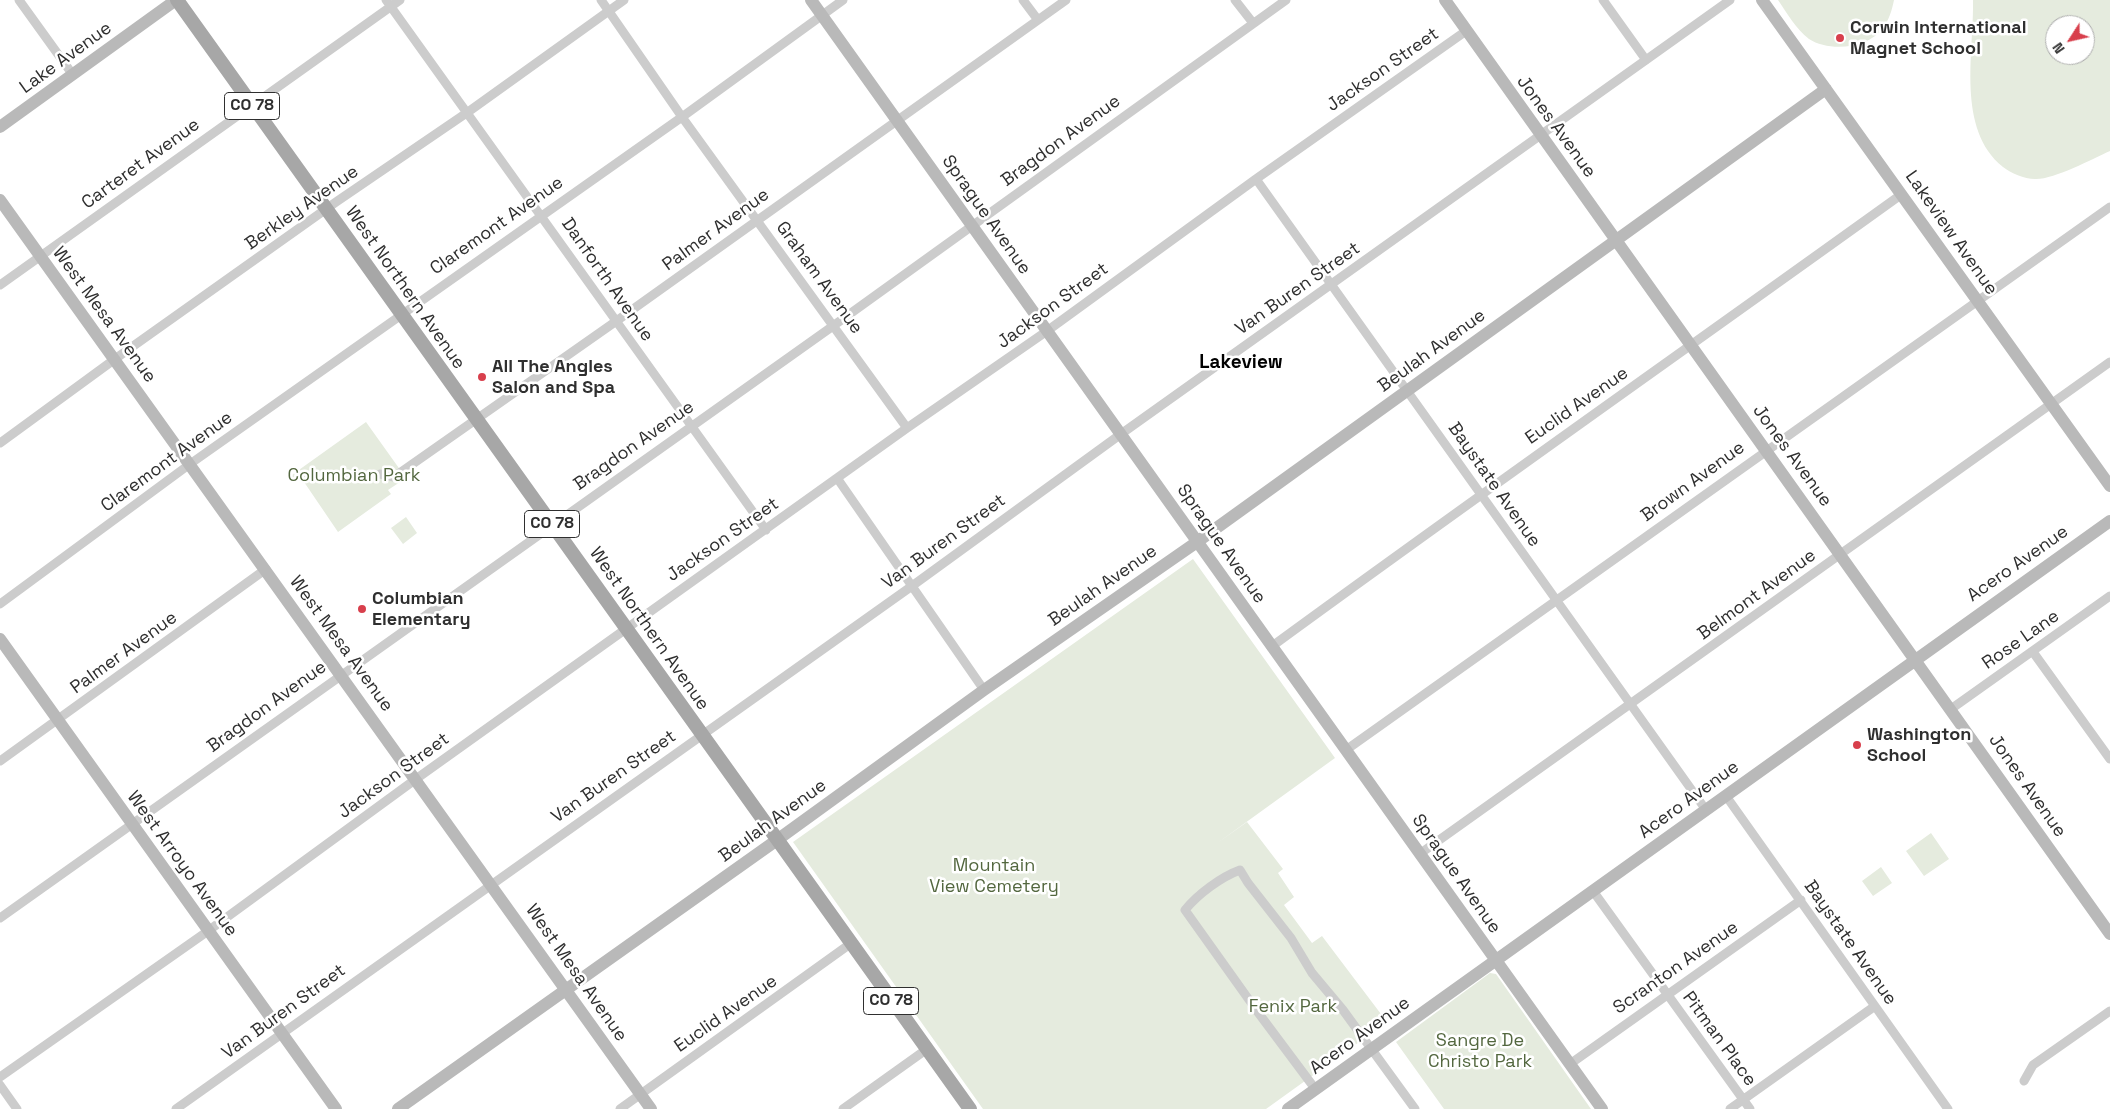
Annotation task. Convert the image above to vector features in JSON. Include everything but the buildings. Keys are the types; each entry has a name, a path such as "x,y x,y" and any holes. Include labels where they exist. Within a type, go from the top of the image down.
{"main road":[{"name":"West Northern Avenue","path":"176,0 552,524 850,944 970,1109"}],"street":[{"path":"20,0 72,75"},
{"name":"Lake Avenue","path":"0,126 176,0"},
{"name":"Carteret Avenue","path":"0,285 251,105 389,3 400,0"},
{"name":"Graham Avenue","path":"601,0 682,117 907,428"},
{"name":"Berkley Avenue","path":"0,443 115,359 468,112 624,0"},
{"name":"Sprague Avenue","path":"811,0 1602,1109"},
{"name":"Claremont Avenue","path":"0,604 190,464 682,117 843,0"},
{"path":"1023,0 1038,20"},
{"name":"Palmer Avenue","path":"380,474 394,477 615,322 1066,0"},
{"path":"1235,0 1252,23"},
{"name":"Bragdon Avenue","path":"0,918 833,326 1286,0"},
{"name":"Jones Avenue","path":"1445,0 2110,934"},
{"path":"1603,0 1646,60"},
{"name":"Van Buren Street","path":"176,1109 912,586 1121,434 1730,0"},
{"name":"Lakeview Avenue","path":"1762,0 2110,486"},
{"name":"Danforth Avenue","path":"389,3 542,214 615,322 766,530"},
{"name":"Jackson Street","path":"0,1077 208,931 416,779 1466,31"},
{"name":"Beulah Avenue","path":"398,1109 777,840 984,690 1197,542 1826,89"},
{"name":"Baystate Avenue","path":"1256,179 1706,810"},
{"name":"Euclid Avenue","path":"1271,647 1480,494 1691,346 1902,194"},
{"name":"West Mesa Avenue","path":"0,200 651,1109"},
{"name":"Brown Avenue","path":"1346,750 2110,207"},
{"name":"Belmont Avenue","path":"1421,854 2110,362"},
{"path":"838,478 984,690"},
{"name":"Acero Avenue","path":"1288,1109 1726,796 1914,659 2110,521"},
{"name":"Palmer Avenue","path":"0,761 266,569"},
{"name":"Rose Lane","path":"1951,710 2110,596"},
{"name":"West Arroyo Avenue","path":"0,639 336,1109"},
{"path":"2033,652 2110,759"},
{"name":"Baystate Avenue","path":"1726,796 1948,1109"},
{"path":"1316,1090 1256,1011 1185,910 1191,903 1229,874 1240,870 1248,884 1291,938 1312,973 1372,1049 1415,1109"},
{"name":"Pitman Place","path":"1592,891 1750,1109"},
{"name":"Scranton Avenue","path":"1570,1064 1800,900"},
{"name":"Euclid Avenue","path":"620,1109 850,944"},
{"path":"1730,1109 1875,1006"},
{"path":"2024,1081 2033,1065 2110,1011"},
{"path":"843,1109 927,1049"},
{"path":"0,1085 17,1109"}],"green space":[{"name":"Corwin International Magnet School","path":"1778,0 1894,0 1887,22 1876,35 1858,44 1837,47 1827,46 1809,39 1796,26"},
{"path":"1973,0 2110,0 2110,151 2072,168 2043,178 2031,179 2022,177 2003,167 1988,151 1979,132 1973,111 1971,66"},
{"name":"Columbian Park","path":"366,422 406,478 388,490 391,494 338,532 302,479 289,477"},
{"path":"406,517 417,533 403,544 391,528"},
{"name":"Mountain View Cemetery","path":"1193,559 1335,758 1216,844 1247,822 1283,869 1278,873 1294,897 1284,905 1312,943 1322,936 1387,1022 1266,1109 983,1109 793,842"},
{"path":"1931,833 1949,859 1924,876 1906,851"},
{"path":"1881,867 1892,883 1873,896 1862,881"},
{"name":"Sangre De Christo Park","path":"1490,973 1496,974 1591,1109 1444,1109 1396,1042"}],"place":[{"name":"Corwin International Magnet School","path":"1840,38"},
{"name":"All The Angles Salon and Spa","path":"482,377"},
{"name":"Columbian Elementary","path":"362,609"},
{"name":"Washington School","path":"1857,745"}],"district":[{"name":"Lakeview","path":"1241,363"}],"park label":[{"name":"Fenix Park","path":"1293,1007"}]}
